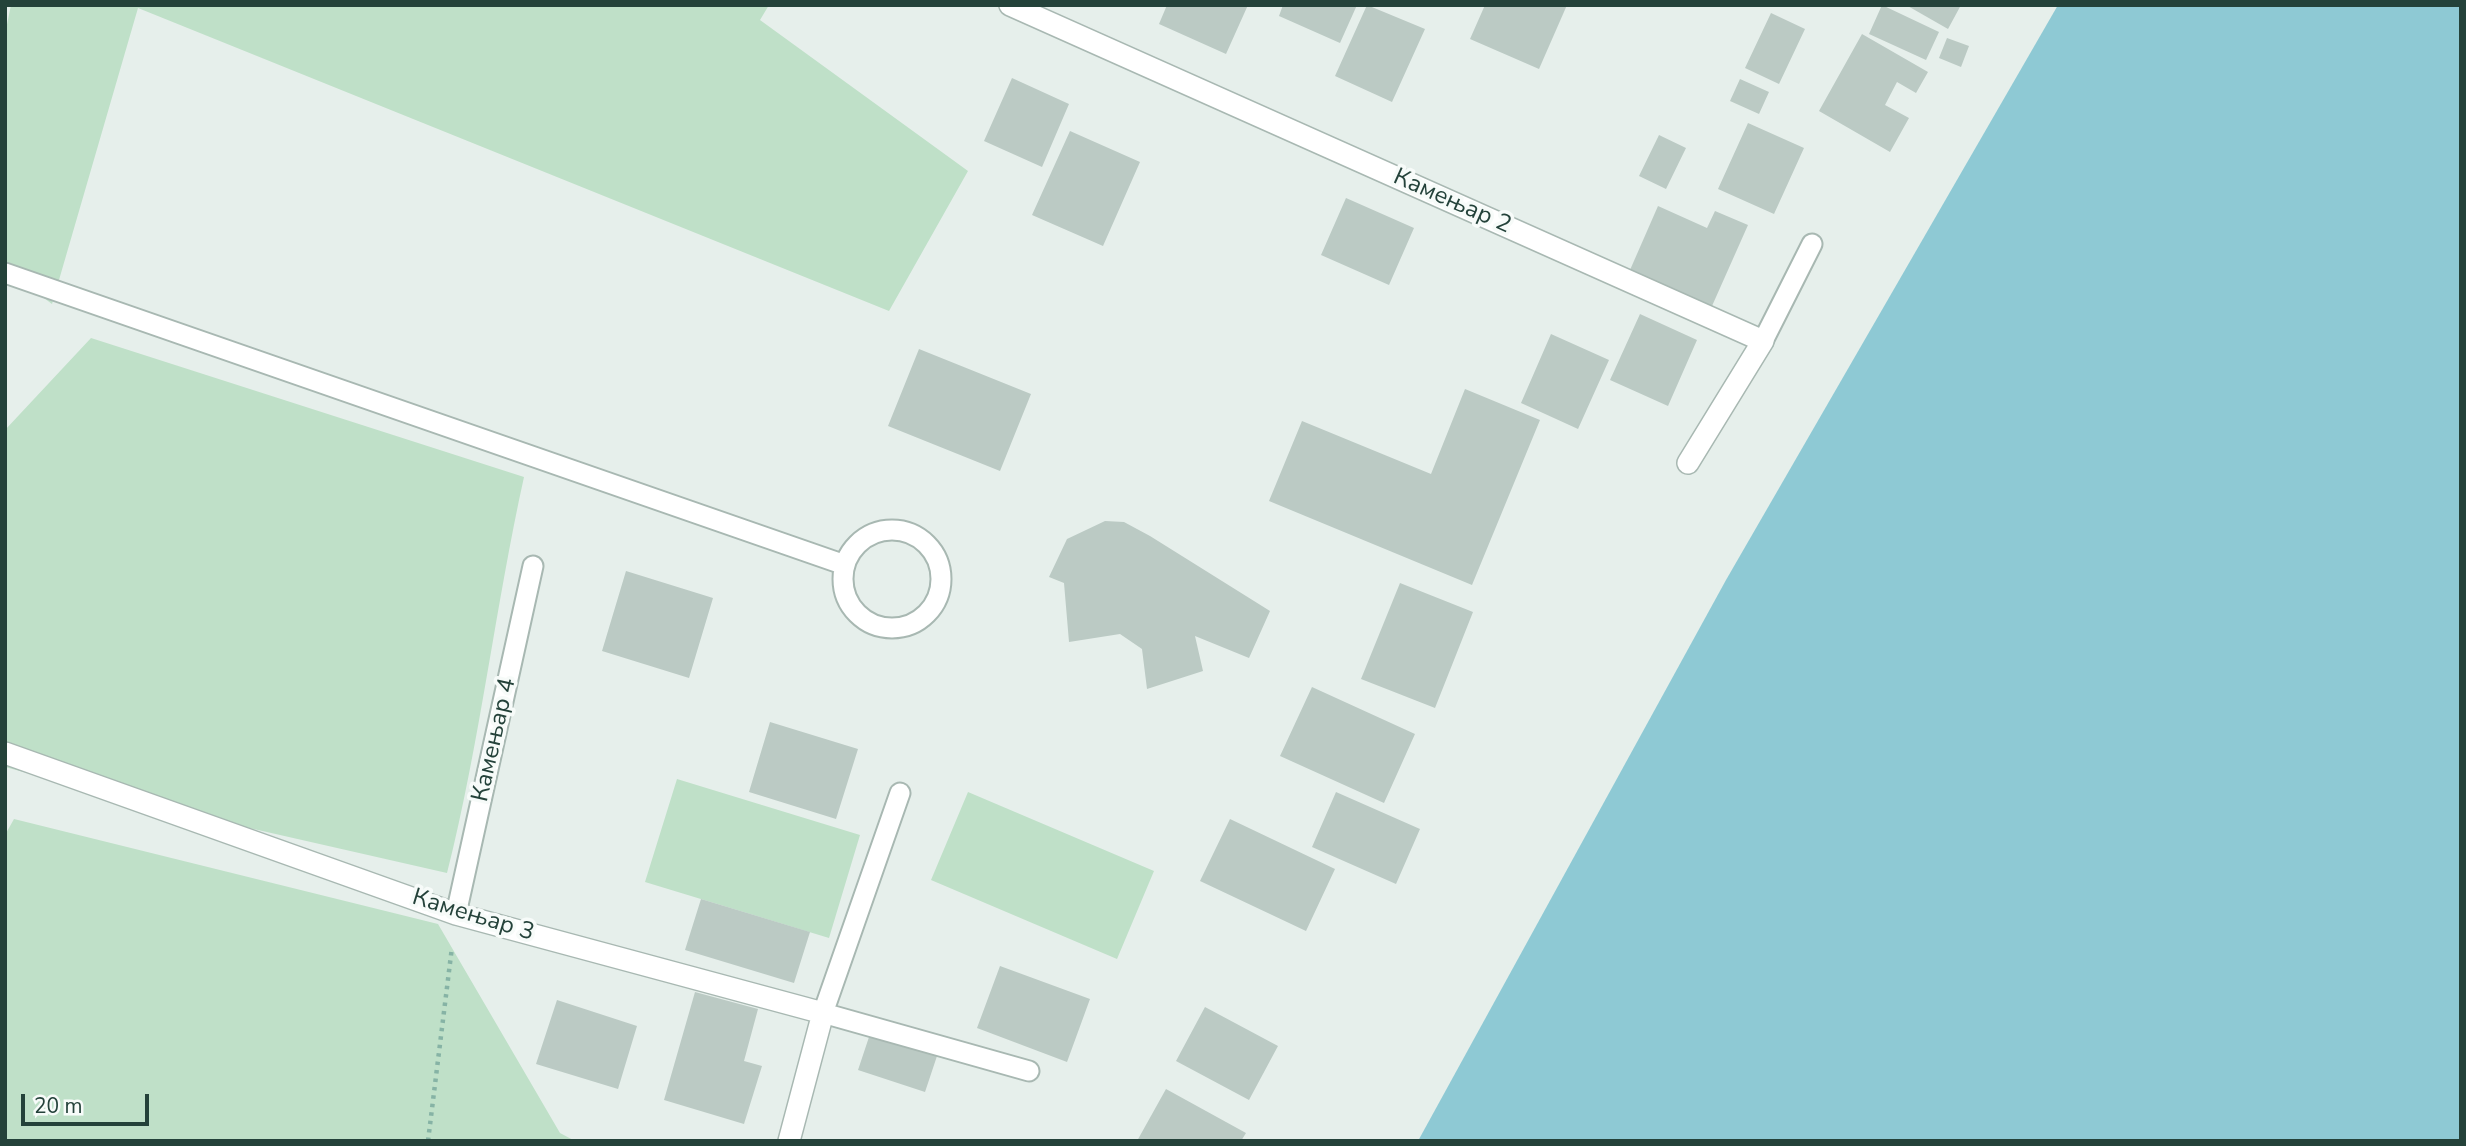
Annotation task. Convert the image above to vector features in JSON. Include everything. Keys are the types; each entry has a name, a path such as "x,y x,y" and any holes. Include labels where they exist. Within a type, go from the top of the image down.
{"street":[{"name":"Камењар 2","path":"1010,5 1763,341"},
{"path":"1688,463 1763,341"},
{"name":"Камењар 3","path":"5,753 456,914 823,1013"},
{"path":"789,1141 823,1013"}],"lane":[{"path":"1763,341 1812,244"},
{"path":"5,273 845,565"},
{"path":"884,530 902,531 919,538 932,550 940,567 941,585 936,602 925,617 909,626 882,627 858,615 847,600 842,583 845,565 853,548 867,536 884,530"},
{"name":"Камењар 4","path":"456,914 533,566"},
{"path":"900,793 823,1013 1029,1071"}],"path":[{"path":"428,1141 456,914"}],"green space":[{"path":"11,5 769,5 760,20 968,171 889,311 138,8 52,304 13,275 5,264 5,34"},
{"path":"91,338 524,477 469,774 447,873 135,802 5,767 5,430"},
{"path":"677,779 860,835 829,938 645,882"},
{"path":"968,792 1154,871 1117,959 931,880"},
{"path":"14,819 438,924 560,1133 575,1141 5,1141 5,835"}],"water":[{"path":"2058,5 2461,5 2461,1141 1418,1141 1726,580"}],"building":[{"path":"1167,5 1248,5 1226,54 1159,24"},
{"path":"1283,5 1357,5 1340,43 1279,16"},
{"path":"1367,5 1425,29 1392,102 1335,76"},
{"path":"1485,5 1567,5 1539,69 1470,39"},
{"path":"1882,5 1939,32 1926,60 1869,34"},
{"path":"1906,5 1961,5 1948,29"},
{"path":"1771,13 1805,29 1779,84 1745,68"},
{"path":"1862,34 1928,72 1916,93 1897,82 1885,105 1909,118 1890,152 1819,111"},
{"path":"1947,38 1969,46 1961,67 1939,58"},
{"path":"1012,78 1069,104 1042,167 984,141"},
{"path":"1740,79 1769,92 1759,114 1730,101"},
{"path":"1748,123 1804,148 1774,214 1718,189"},
{"path":"1070,131 1140,162 1103,246 1032,215"},
{"path":"1659,135 1686,148 1666,189 1639,176"},
{"path":"1346,198 1414,228 1389,285 1321,255"},
{"path":"1658,206 1707,228 1715,211 1748,225 1712,306 1630,270"},
{"path":"1640,314 1697,340 1668,406 1610,380"},
{"path":"1551,334 1609,360 1578,429 1521,403"},
{"path":"919,349 1031,394 1000,471 888,426"},
{"path":"1465,389 1540,420 1472,585 1269,501 1302,421 1431,474"},
{"path":"1105,521 1124,522 1150,536 1270,611 1249,658 1195,636 1203,671 1147,689 1142,649 1120,634 1069,642 1064,583 1049,577 1067,539"},
{"path":"626,571 713,598 689,678 602,651"},
{"path":"1400,583 1473,612 1435,708 1361,679"},
{"path":"1312,687 1415,734 1384,803 1280,756"},
{"path":"770,722 858,749 836,819 749,792"},
{"path":"1336,792 1420,829 1396,884 1312,847"},
{"path":"1230,819 1335,869 1306,931 1200,881"},
{"path":"701,899 810,932 794,983 685,950"},
{"path":"1000,966 1090,999 1067,1062 977,1028"},
{"path":"695,992 758,1009 744,1061 762,1066 744,1124 664,1100"},
{"path":"557,1000 637,1026 618,1089 536,1064"},
{"path":"1205,1007 1278,1046 1249,1100 1176,1061"},
{"path":"870,1034 937,1056 925,1092 858,1070"},
{"path":"1166,1089 1246,1133 1241,1141 1137,1141"}]}
